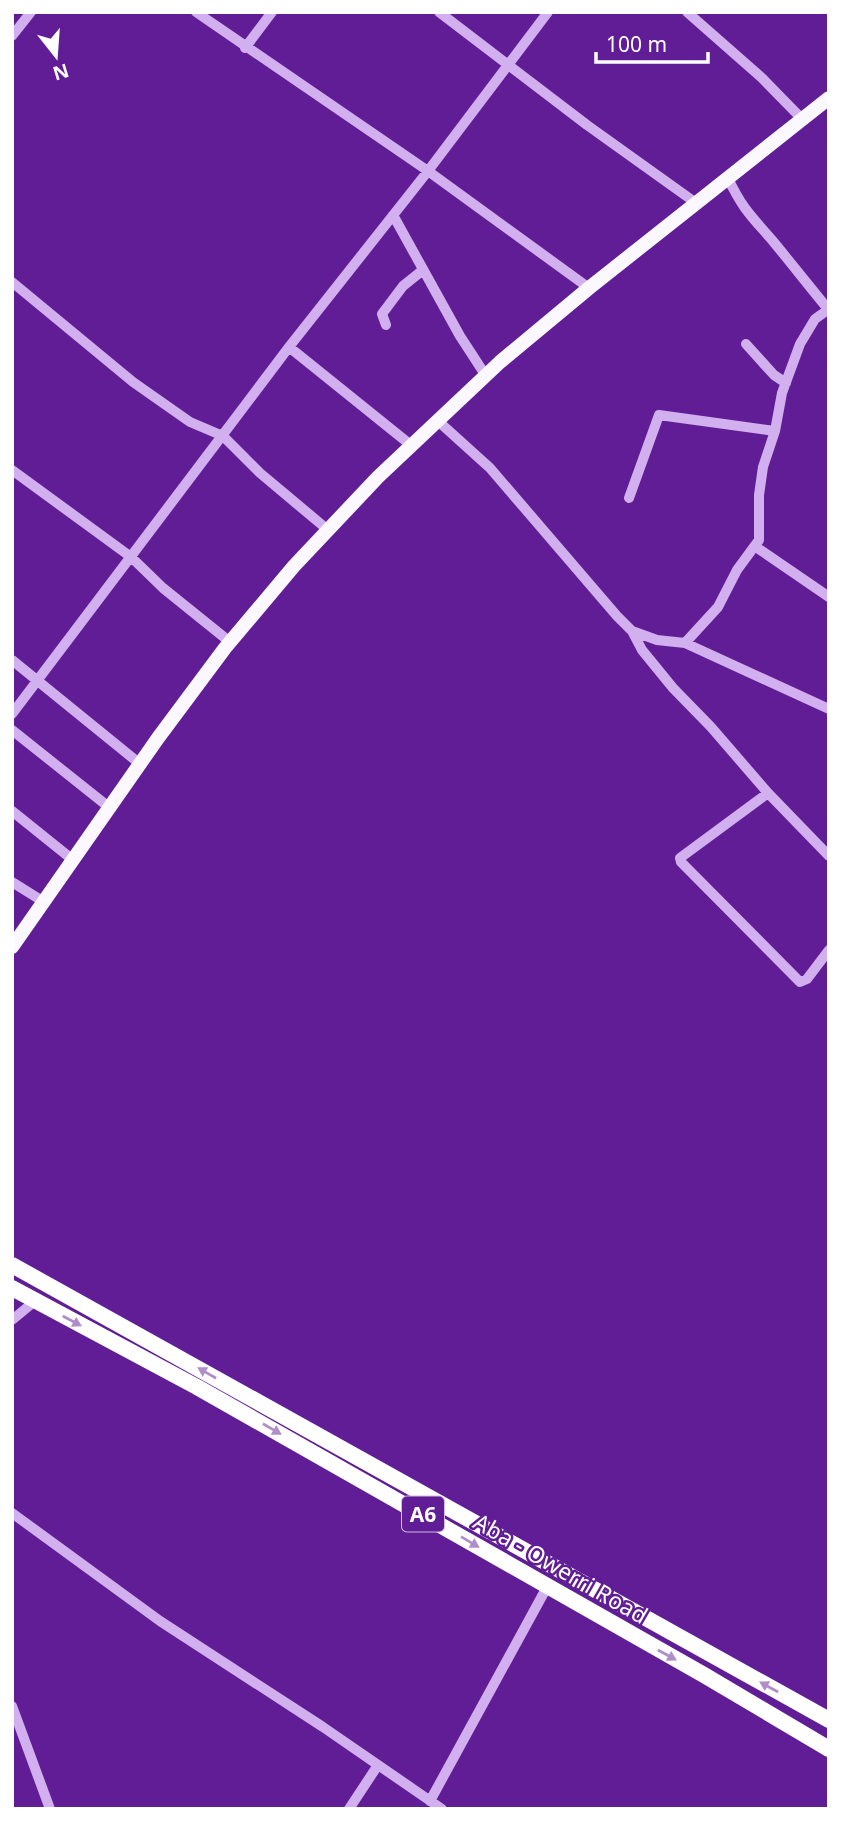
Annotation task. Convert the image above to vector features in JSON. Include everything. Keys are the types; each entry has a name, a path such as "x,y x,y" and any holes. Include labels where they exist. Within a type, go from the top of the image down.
{"highway":[{"name":"Aba - Owerri Road","path":"12,1265 93,1308 361,1470 547,1587 708,1677 829,1749"},
{"name":"Aba - Owerri Road","path":"12,1288 197,1387 361,1470 829,1720"}],"main road":[{"path":"12,947 140,764 230,642 328,530 486,376 589,288 829,98"}],"street":[{"path":"12,36 31,12"},
{"path":"196,12 245,48 428,170 589,288"},
{"path":"245,48 272,12"},
{"path":"439,12 696,203"},
{"path":"12,714 289,347 548,12"},
{"path":"687,12 762,78 803,120"},
{"path":"685,643 718,607 737,570 759,540 759,495 786,383 800,344 815,319 828,309 753,221 739,202 728,178"},
{"path":"393,215 476,364 486,376"},
{"path":"386,325 382,314 395,294 423,270"},
{"path":"12,282 134,382 190,422 223,436 260,473 328,530"},
{"path":"746,344 774,375 786,383"},
{"path":"289,347 412,446"},
{"path":"629,498 659,415 775,431"},
{"path":"438,421 491,468 608,607 632,631 642,650 673,688 829,856"},
{"path":"12,470 131,558 163,588 230,642"},
{"path":"756,547 829,597"},
{"path":"632,631 657,640 685,643 829,709"},
{"path":"12,660 140,764"},
{"path":"12,730 110,808"},
{"path":"768,793 680,858 681,862 800,982 807,979 829,950"},
{"path":"12,811 73,860"},
{"path":"12,882 44,902"},
{"path":"12,1320 35,1301"},
{"path":"12,1513 160,1621 442,1809"},
{"path":"430,1801 547,1587"},
{"path":"12,1706 46,1808"},
{"path":"349,1809 378,1765"}]}
